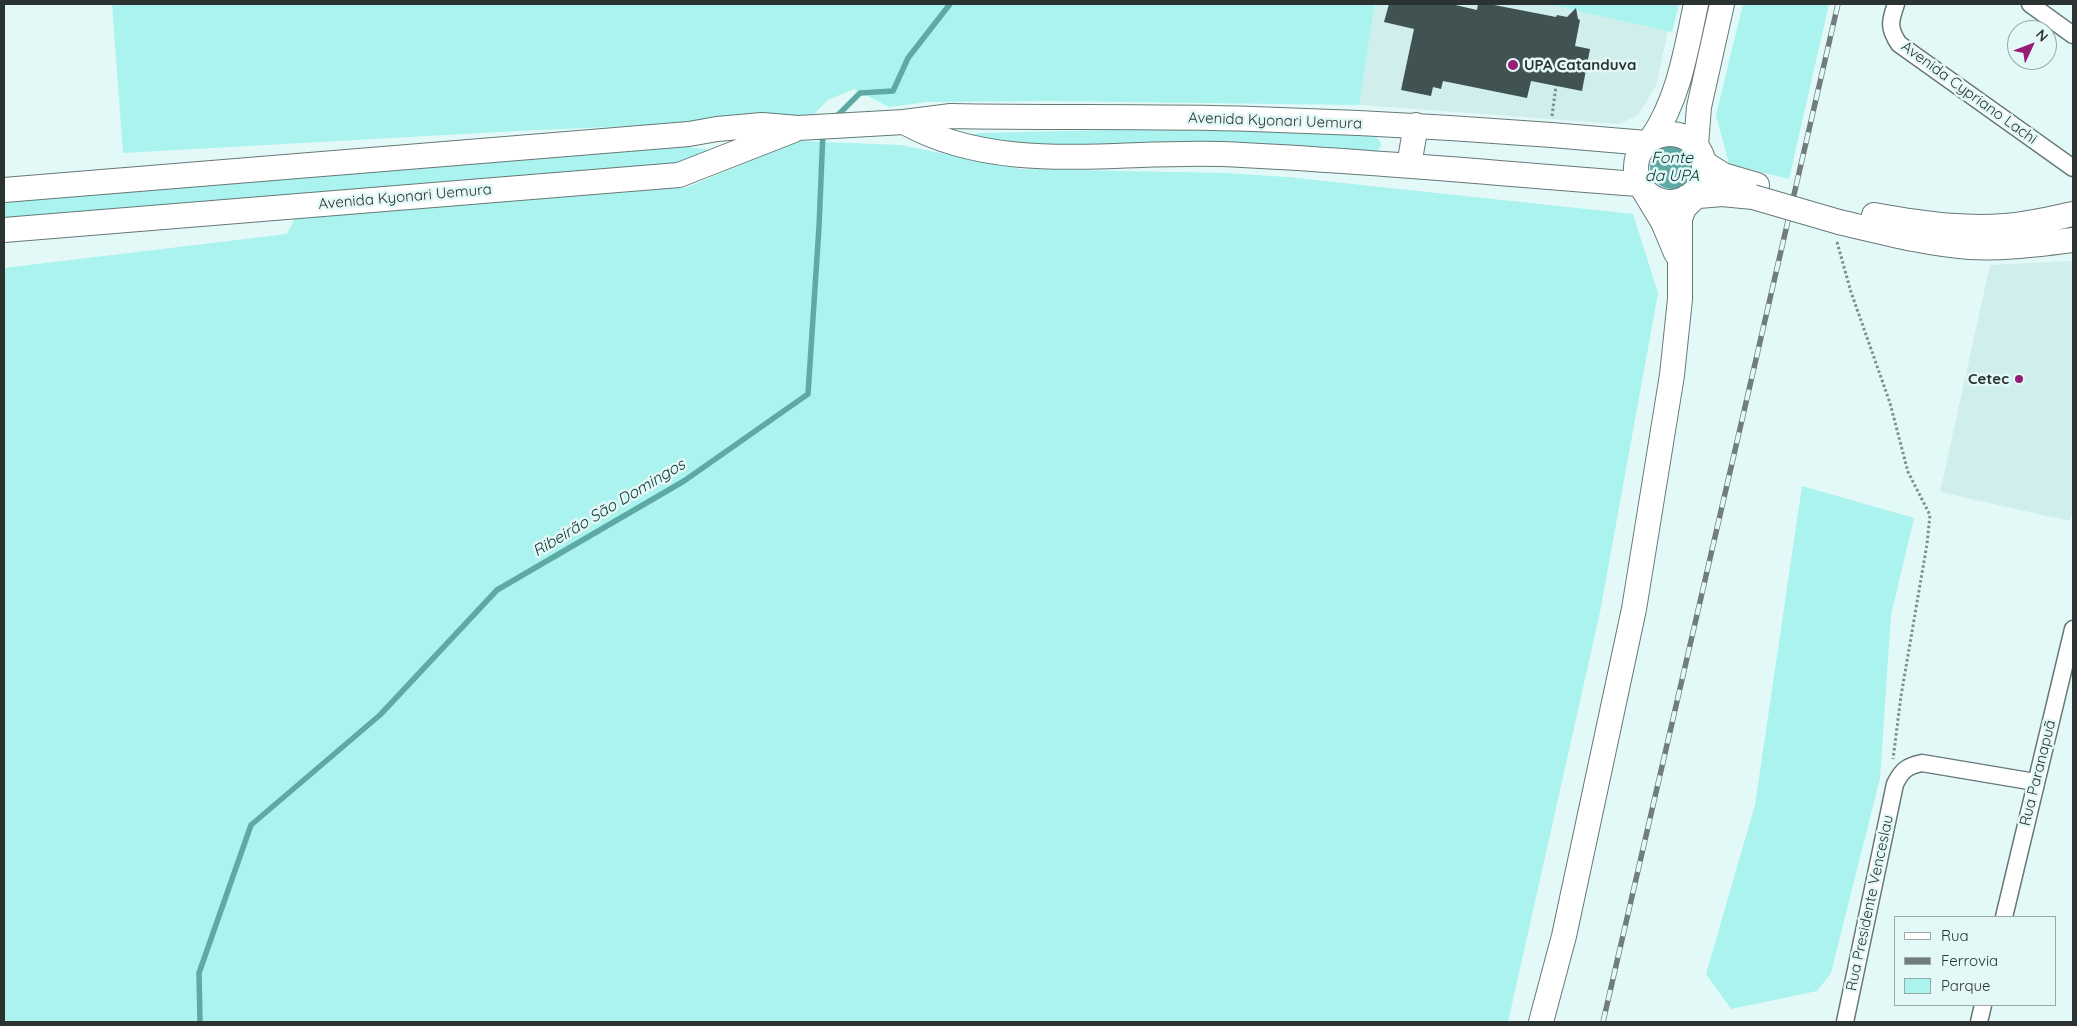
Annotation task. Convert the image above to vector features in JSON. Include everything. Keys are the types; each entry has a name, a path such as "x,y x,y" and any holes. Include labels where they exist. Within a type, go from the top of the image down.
{"street":[{"path":"1679,261 1663,222 1640,184 1636,173 1636,162 1639,152 1663,122 1672,102 1696,4"},
{"path":"1541,1022 1564,936 1634,610 1672,375 1680,299 1680,219 1684,208 1703,176 1700,154 1699,107 1722,4"},
{"name":"Avenida Cypriano Lachi","path":"1896,4 1890,20 1892,34 1899,44 2073,168"},
{"path":"2030,4 2073,35"},
{"name":"Avenida Kyonari Uemura","path":"4,190 679,135 762,125 798,128 904,122 951,116 1251,119 1416,125 1649,140"},
{"path":"904,122 924,133 957,145 1000,153 1062,156 1220,154 1640,184"},
{"path":"1409,166 1416,125"},
{"name":"Avenida Kyonari Uemura","path":"4,230 680,175 798,128"},
{"path":"1649,140 1663,134 1675,134 1687,138 1700,154 1724,175 1755,191 1901,236 1970,247 2030,245 2073,240"},
{"path":"1640,184 1646,193 1666,202 1692,197 1755,191"},
{"path":"1837,217 1900,220 1971,227 2027,224 2073,214"},
{"name":"Rua Paranapuã","path":"2004,916 2073,629"},
{"path":"1895,784 1901,772 1910,765 1922,763 2035,782"},
{"name":"Rua Presidente Venceslau","path":"1845,1022 1895,784"},
{"path":"1979,1022 1984,1006"}],"path":[{"path":"1539,133 1541,122 1551,122 1556,86"},
{"path":"1837,217 1851,292 1890,403 1908,472 1930,515 1928,544 1901,696 1892,768 1895,784"}],"shaded area":[{"name":"UPA Catanduva","path":"1375,4 1546,4 1668,31 1656,86 1638,115 1619,124 1359,105"},
{"name":"Cetec","path":"2073,261 2073,507 2070,521 1940,492 1990,265"}],"green space":[{"path":"112,4 1375,4 1359,105 1047,101 927,102 889,107 854,89 828,100 813,115 700,123 517,131 123,153"},
{"path":"1546,4 1679,4 1672,32"},
{"path":"1743,4 1829,4 1789,179 1729,164 1716,115"},
{"path":"1204,128 1293,129 1375,136 1380,141 1381,146 1377,151 1369,153 1029,149 967,136 978,133"},
{"path":"798,141 901,145 1020,169 1226,173 1287,177 1633,214 1658,293 1600,612 1508,1022 4,1022 4,268 287,234 295,218 688,187"},
{"path":"686,147 706,149 709,153 680,166 4,220 4,200"},
{"path":"1802,486 1914,518 1891,615 1880,778 1831,973 1817,991 1731,1009 1706,974 1755,805"}],"water":[{"name":"Fonte da UPA","path":"1672,145 1684,149 1690,155 1694,167 1690,179 1684,185 1672,189 1660,185 1654,179 1650,167 1654,155 1660,149"}],"building":[{"path":"1389,4 1451,4 1477,10 1478,4 1489,4 1556,17 1557,15 1567,17 1576,8 1578,19 1580,20 1575,46 1590,49 1582,91 1531,81 1527,98 1443,81 1441,89 1433,87 1431,96 1401,90 1414,29 1384,22"}],"waterway":[{"name":"Ribeirão São Domingos","path":"834,119 860,93 893,91 908,58 950,4"},
{"name":"Ribeirão São Domingos","path":"200,1022 199,973 251,825 380,715 497,590 684,481 808,394 823,131"}],"railway":[{"path":"1603,1022 1838,4"}],"place":[{"name":"UPA Catanduva","path":"1513,65"},
{"name":"Cetec","path":"2019,379"}]}
